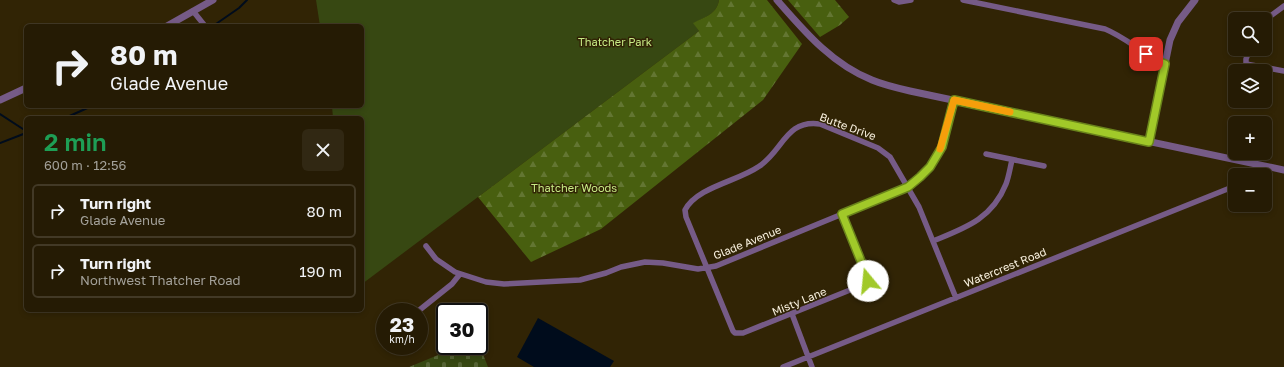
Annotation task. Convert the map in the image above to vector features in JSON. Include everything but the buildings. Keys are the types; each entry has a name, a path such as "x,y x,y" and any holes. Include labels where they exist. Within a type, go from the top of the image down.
{"street":[{"path":"170,24 213,0"},
{"path":"777,0 820,47 854,72 872,80 890,86 954,100 1284,170"},
{"path":"894,0 899,2 911,0"},
{"path":"963,0 1105,29 1116,34 1157,61 1165,64"},
{"path":"1149,142 1168,47 1172,34 1178,22 1195,0"},
{"path":"1272,15 1284,6"},
{"path":"193,11 203,24"},
{"path":"1247,56 1246,64 1284,71"},
{"path":"0,100 24,89"},
{"name":"Glade Avenue","path":"426,246 438,261 449,269 486,282 504,284 580,280 621,267 646,262 663,263 689,268 707,268 716,266 908,187 930,167 942,147 954,100"},
{"name":"Butte Drive","path":"707,268 686,217 685,210 691,202 713,188 748,174 759,167 769,159 790,132 796,127 812,123 820,124 878,148 890,158 919,207 956,298"},
{"path":"986,154 1044,166"},
{"path":"933,241 972,225 982,218 994,206 1006,183 1012,160"},
{"name":"Watercrest Road","path":"784,367 1228,189"},
{"name":"Misty Lane","path":"707,268 730,327 735,333 743,333 792,314 866,284 868,281 842,214"},
{"path":"428,303 452,284 460,274"},
{"path":"792,314 812,367"}],"green space":[{"name":"Thatcher Park","path":"316,0 719,0 716,9 713,12 694,23 699,31 364,282 364,116 333,116 332,108 364,108 364,24 320,24"},
{"name":"Thatcher Woods","path":"719,0 767,0 802,44 763,100 601,229 531,262 478,197 699,31 693,23 713,12 718,5"},
{"path":"788,0 835,0 849,17 840,25 820,37"},
{"path":"438,355 483,355 488,367 409,367"}],"water":[{"path":"538,318 614,361 610,367 534,367 517,357"}],"waterway":[{"path":"216,24 239,8 247,0"},
{"path":"70,116 88,108"},
{"path":"0,114 24,130"},
{"path":"0,143 24,134"}],"slow traffic":[{"path":"940,149 942,147 954,100 1010,112"}],"route":[{"path":"868,281 842,214 908,187 930,167 942,147 954,100 1149,142 1165,64 1146,54"}]}
